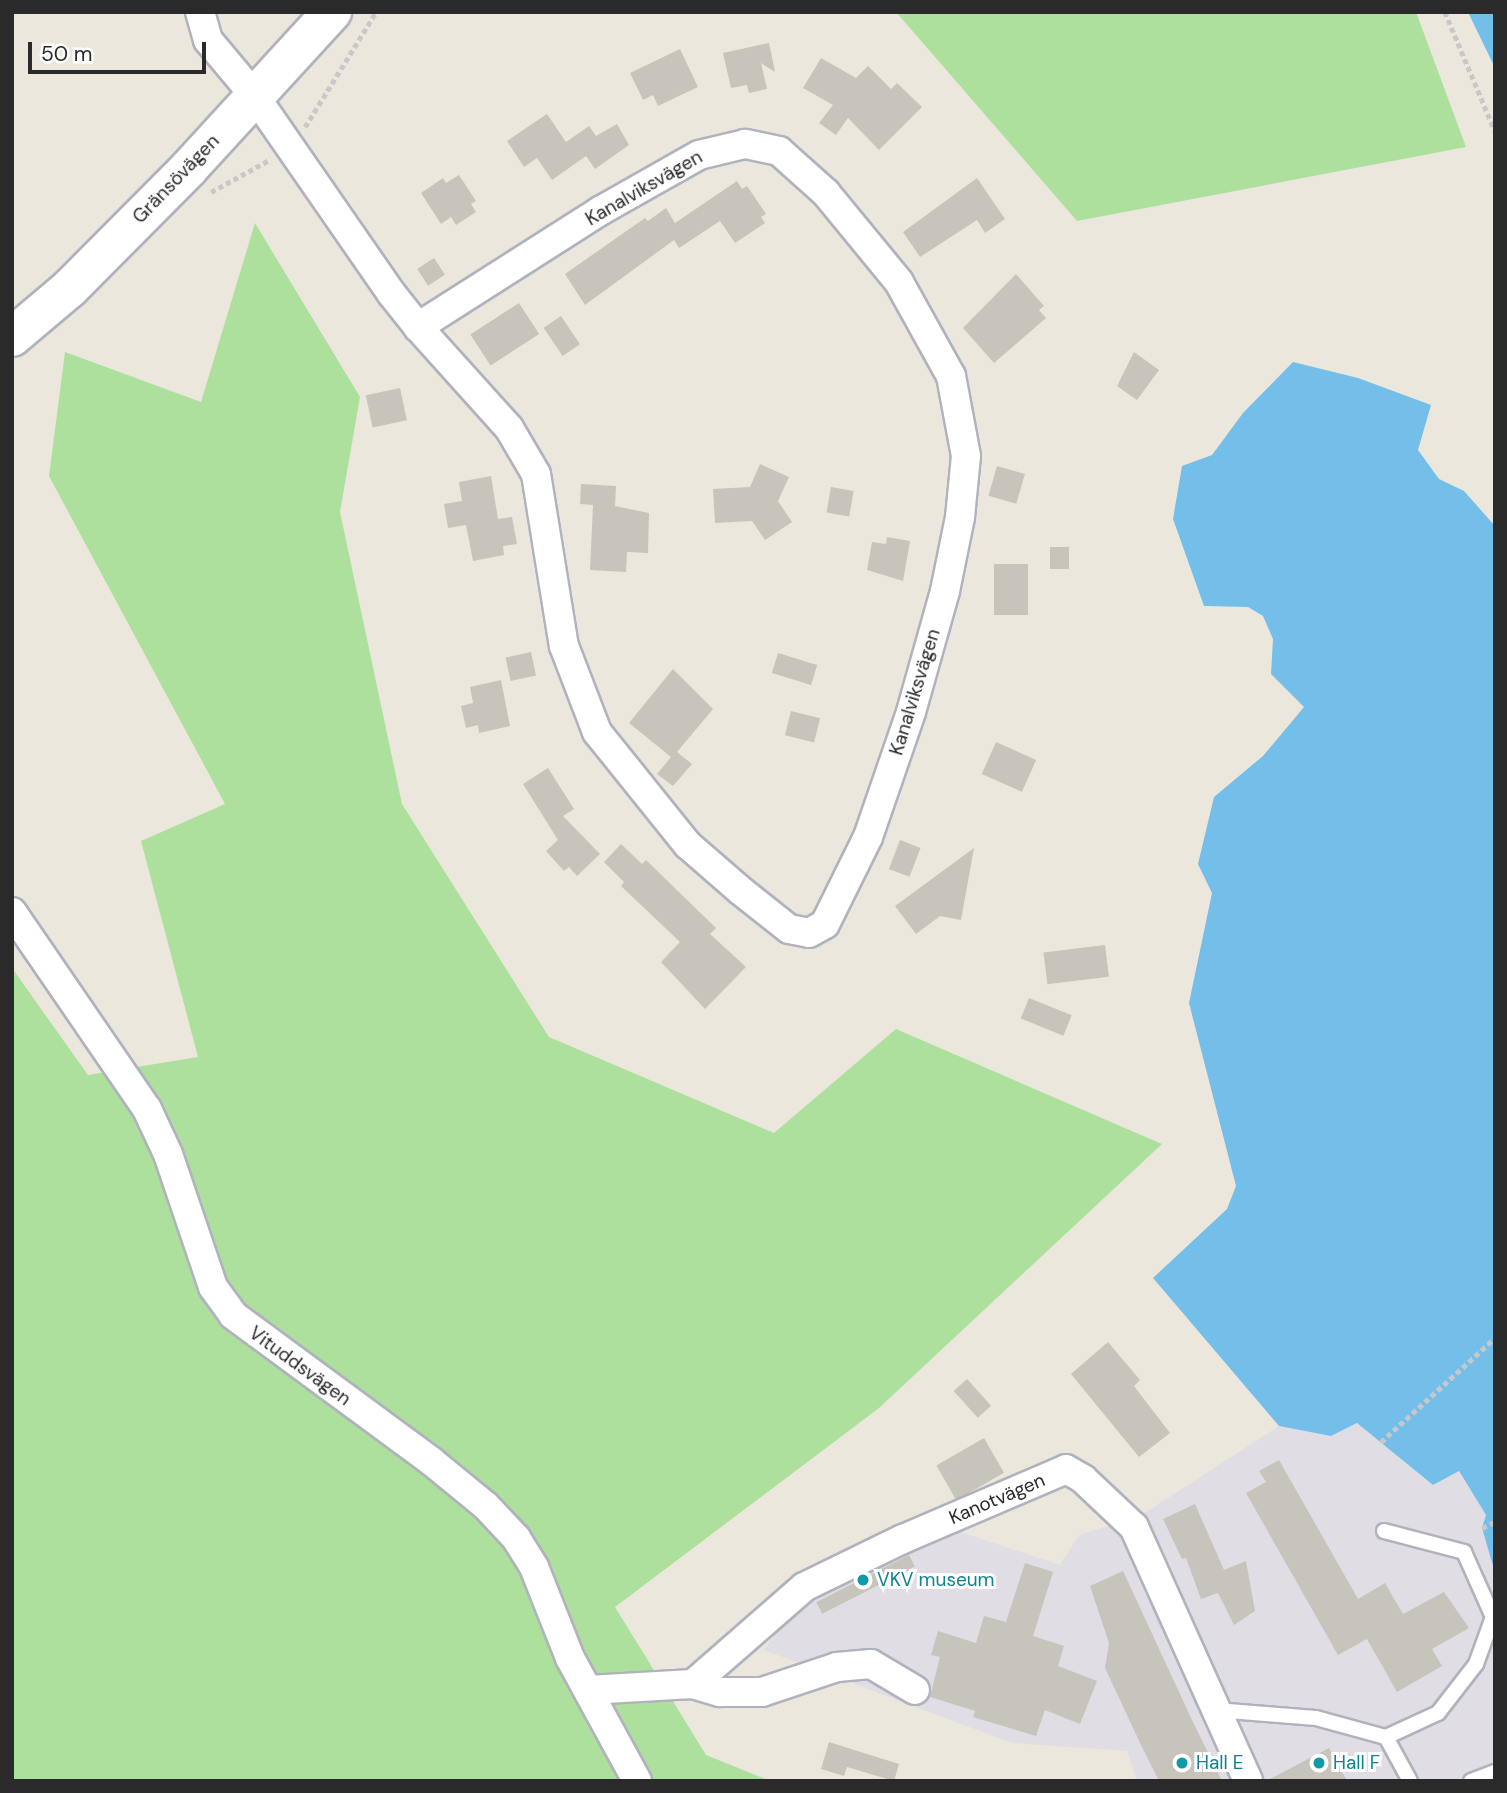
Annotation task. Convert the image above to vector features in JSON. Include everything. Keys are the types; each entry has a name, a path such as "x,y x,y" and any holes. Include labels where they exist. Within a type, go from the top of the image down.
{"street":[{"name":"Kanalviksvägen","path":"200,12 208,40 254,95 418,327 509,428 536,474 564,646 597,732 688,845 741,891 789,929 809,933 825,924 868,837 911,712 945,591 960,517 966,456 951,376 899,282 816,184 779,151 745,144 688,161 600,211 418,327"},
{"name":"Gränsövägen","path":"12,337 70,288 332,12"},
{"name":"Vituddsvägen","path":"12,912 147,1108 168,1154 212,1287 233,1315 486,1506 516,1538 534,1567 588,1690 637,1781"},
{"name":"Kanotvägen","path":"693,1684 804,1587 902,1538 1066,1469 1083,1479 1134,1527 1248,1781"},
{"path":"588,1690 693,1684 720,1692 762,1692 837,1667 871,1664 915,1690"}],"lane":[{"path":"1216,1710 1316,1718 1386,1737 1438,1713 1476,1664 1493,1617 1464,1552 1384,1531"},
{"path":"1386,1737 1410,1781"},
{"path":"1471,1781 1495,1772"}],"path":[{"path":"1445,12 1495,131"},
{"path":"1381,1443 1495,1338"},
{"path":"1482,1528 1495,1522"}],"shaded area":[{"path":"1357,1423 1433,1485 1458,1471 1486,1515 1482,1528 1495,1573 1495,1781 1137,1781 1127,1751 1012,1743 764,1650 806,1590 946,1527 1060,1565 1079,1535 1140,1516 1279,1426 1331,1436"}],"green space":[{"path":"896,12 1416,12 1466,147 1077,221"},
{"path":"255,223 360,397 340,512 402,804 549,1037 774,1133 896,1029 1162,1144 879,1408 615,1607 706,1755 770,1781 12,1781 12,968 88,1075 198,1057 141,841 225,804 49,476 65,352 201,402"}],"water":[{"path":"1468,12 1495,12 1495,68"},
{"path":"1293,362 1358,378 1431,405 1418,450 1439,479 1464,491 1495,526 1495,1573 1482,1528 1486,1515 1459,1471 1433,1485 1357,1423 1331,1436 1279,1426 1153,1278 1227,1209 1236,1186 1189,1003 1212,893 1198,864 1214,797 1263,756 1304,707 1271,674 1273,639 1263,616 1248,607 1204,606 1173,519 1182,466 1212,455 1243,413"}],"building":[{"path":"769,43 775,72 761,63 767,89 749,93 747,85 731,88 723,53"},
{"path":"680,49 698,87 658,106 653,95 643,100 630,73"},
{"path":"821,58 856,78 868,66 891,89 897,83 922,107 879,150 848,118 836,135 819,123 833,105 803,88"},
{"path":"547,114 566,142 589,126 596,136 617,124 629,145 595,169 586,156 552,180 537,158 524,167 507,141"},
{"path":"459,175 476,201 471,204 476,212 456,225 451,217 441,224 421,193 443,178 446,183"},
{"path":"977,178 1005,219 985,233 977,220 920,257 903,232"},
{"path":"737,181 742,189 747,186 766,214 761,217 765,223 735,243 720,221 679,248 674,240 585,305 565,274 645,218 648,221 666,208 675,223"},
{"path":"434,258 445,275 428,286 417,269"},
{"path":"1016,274 1044,306 1039,310 1046,318 994,363 963,328"},
{"path":"519,303 539,334 491,366 470,335"},
{"path":"561,316 580,344 563,356 544,328"},
{"path":"1134,352 1159,370 1137,400 1117,386"},
{"path":"400,388 407,420 373,428 366,395"},
{"path":"760,464 789,477 778,501 792,522 765,540 752,521 715,523 713,489 750,487"},
{"path":"997,466 1025,474 1016,504 988,496"},
{"path":"491,476 498,519 512,517 517,544 503,546 504,555 473,561 466,525 448,528 444,504 462,501 459,482"},
{"path":"581,484 616,486 615,506 649,513 648,553 627,552 626,572 590,570 593,505 580,504"},
{"path":"831,487 854,491 849,517 826,513"},
{"path":"887,537 910,541 903,581 867,570 872,542 886,544"},
{"path":"1050,547 1069,547 1069,569 1050,569"},
{"path":"994,564 1028,564 1028,615 994,615"},
{"path":"531,652 536,675 511,681 506,657"},
{"path":"778,653 817,665 811,685 772,673"},
{"path":"673,669 713,709 677,752 692,764 673,786 657,774 671,757 629,723"},
{"path":"501,680 510,726 479,733 478,725 466,728 461,706 473,703 470,687"},
{"path":"791,711 820,718 814,743 785,735"},
{"path":"996,742 1036,760 1022,792 982,774"},
{"path":"548,768 574,809 563,816 600,854 577,876 569,867 564,871 546,851 558,840 523,784"},
{"path":"900,840 921,848 909,877 889,869"},
{"path":"621,844 642,864 646,860 716,928 710,934 746,967 705,1009 661,962 680,942 621,886 624,882 604,862"},
{"path":"974,848 961,920 940,916 916,934 895,906"},
{"path":"1105,945 1109,977 1047,984 1043,953"},
{"path":"1029,998 1072,1015 1063,1036 1021,1018"},
{"path":"1108,1342 1140,1380 1134,1386 1170,1433 1139,1457 1071,1374"},
{"path":"967,1379 991,1406 978,1418 954,1391"},
{"path":"984,1438 1004,1473 956,1500 936,1466"},
{"path":"1279,1460 1358,1599 1385,1583 1403,1614 1444,1592 1469,1628 1432,1649 1442,1666 1397,1692 1367,1639 1338,1655 1246,1493 1266,1482 1259,1471"},
{"path":"1195,1504 1224,1570 1246,1561 1255,1611 1234,1625 1218,1593 1201,1599 1186,1558 1182,1559 1163,1519"},
{"path":"909,1555 915,1567 822,1614 816,1602"},
{"path":"1025,1563 1053,1572 1033,1636 1064,1646 1058,1666 1097,1681 1080,1724 1045,1710 1036,1736 973,1717 975,1711 930,1697 940,1657 931,1655 938,1631 976,1643 984,1616 1006,1622"},
{"path":"1123,1571 1222,1781 1159,1781 1141,1745 1105,1668 1109,1643 1090,1586"},
{"path":"829,1742 899,1764 894,1781 847,1767 844,1776 821,1769"},
{"name":"Hall F","path":"1329,1748 1347,1781 1266,1781"}],"place":[{"name":"VKV museum","path":"863,1580"},
{"name":"Hall E","path":"1182,1763"},
{"name":"Hall F","path":"1319,1763"}]}
